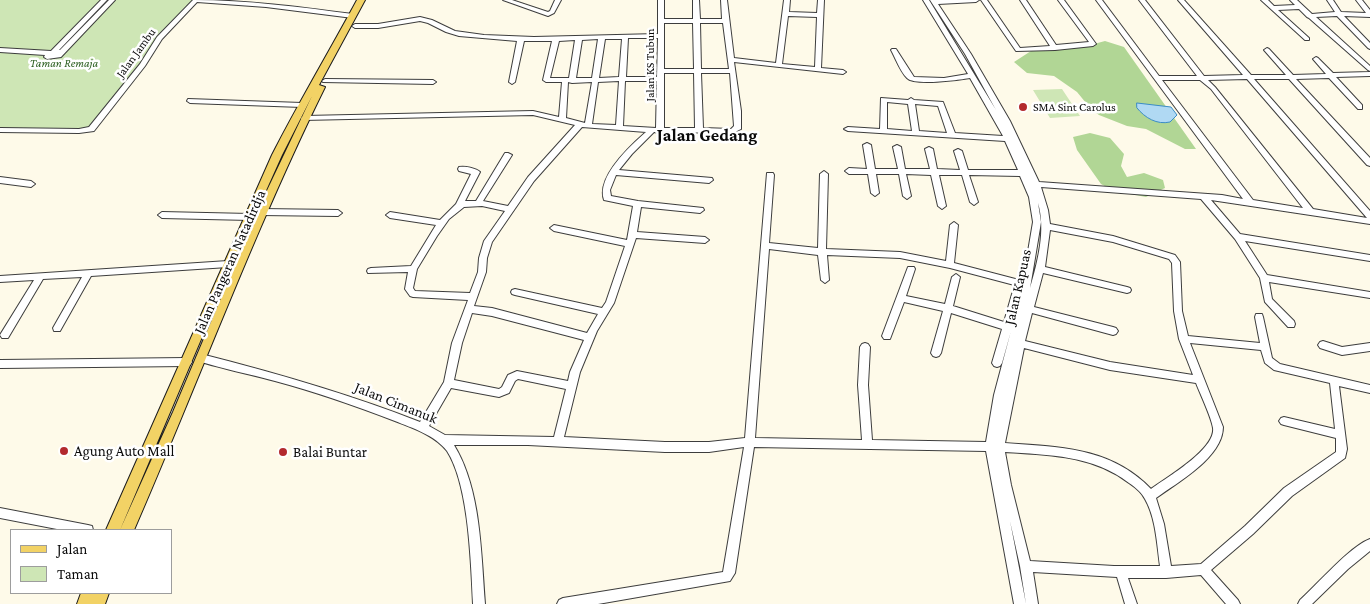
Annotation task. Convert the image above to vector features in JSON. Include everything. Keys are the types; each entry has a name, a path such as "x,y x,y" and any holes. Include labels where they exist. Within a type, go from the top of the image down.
{"main road":[{"name":"Jalan Pangeran Natadirdja","path":"113,529 250,217 300,118 325,81 364,1"},
{"name":"Jalan Pangeran Natadirdja","path":"127,529 300,118 302,105 354,21"}],"street":[{"path":"53,53 104,0"},
{"path":"0,51 53,53 112,0"},
{"path":"196,0 266,6 378,26 425,20 444,30 458,34 556,39 660,36"},
{"name":"Jalan Jambu","path":"0,130 91,130 146,59 159,38 196,0"},
{"path":"506,0 546,14 552,12 558,0"},
{"name":"Jalan KS Tubun","path":"656,130 661,75 661,0"},
{"path":"696,0 696,71 699,132"},
{"path":"300,118 517,113 541,114 584,125 619,128 699,132 737,129 737,102 724,21 724,0"},
{"path":"779,65 787,0"},
{"path":"818,69 821,0"},
{"path":"931,1 976,0"},
{"path":"984,0 1015,49 1055,48 1086,45 1094,42 1061,0"},
{"path":"1023,0 1055,48"},
{"path":"1099,0 1251,203"},
{"path":"1142,0 1202,78 1213,88 1311,212"},
{"path":"1181,0 1370,216"},
{"path":"1264,0 1307,39"},
{"path":"1293,0 1370,68"},
{"path":"1330,0 1339,14 1370,47"},
{"path":"1359,0 1370,15"},
{"name":"Jalan Kapuas","path":"931,1 1006,121 1036,184 1046,226 1040,269 994,447 1006,484 1026,566 1026,603"},
{"path":"1272,8 1300,7"},
{"path":"786,14 820,15"},
{"path":"1309,16 1339,14 1370,15"},
{"path":"661,21 724,21"},
{"path":"619,128 625,36"},
{"path":"422,428 449,383 457,343 482,272 483,258 488,241 531,179 584,125 596,80 602,37"},
{"path":"512,82 521,38"},
{"path":"562,120 579,38"},
{"path":"556,39 545,79 548,81 621,80 696,71 732,71"},
{"path":"894,50 912,79 944,80 971,76"},
{"path":"1267,50 1370,163"},
{"name":"Jalan Kapuas","path":"961,51 971,76 1008,139 1033,197 1037,222 1027,286 1012,328 999,395 994,447 1026,603"},
{"path":"1316,59 1360,107"},
{"path":"730,60 843,72"},
{"path":"1158,78 1291,77 1370,74"},
{"path":"325,81 433,82"},
{"path":"884,132 882,100 911,100 942,104 952,136"},
{"path":"911,100 916,134"},
{"path":"190,101 302,105"},
{"path":"848,129 1008,139"},
{"path":"656,130 637,144 615,172 606,188 607,198 638,204 700,210"},
{"path":"867,145 875,192"},
{"path":"897,147 907,196"},
{"path":"929,149 942,206"},
{"path":"958,151 974,202"},
{"path":"478,203 508,156"},
{"path":"462,169 476,172 460,204 442,223 423,249 413,269 409,289 413,294 474,297"},
{"path":"849,171 1023,173"},
{"path":"615,172 709,180"},
{"path":"824,174 822,252 825,280"},
{"path":"563,604 726,577 730,569 750,442 770,175"},
{"path":"0,180 31,184"},
{"path":"1036,184 1204,197 1370,221"},
{"path":"1204,197 1238,237 1264,278 1268,300 1291,324"},
{"path":"460,204 478,203 509,209"},
{"path":"558,442 575,372 590,338 606,312 632,239 638,204"},
{"path":"261,212 338,212"},
{"path":"162,215 250,217"},
{"path":"390,215 442,223"},
{"path":"950,265 954,225"},
{"path":"1046,226 1114,239 1164,254 1175,260 1178,311 1184,340 1218,427 1217,438 1212,446 1191,465 1150,496"},
{"path":"554,228 632,239 705,240"},
{"path":"1238,237 1370,258"},
{"path":"765,246 822,252 900,255 950,265 1027,286"},
{"path":"0,279 228,264"},
{"path":"371,271 413,269"},
{"path":"887,336 911,269"},
{"path":"1040,269 1127,290"},
{"path":"57,328 89,273"},
{"path":"5,335 41,276"},
{"path":"936,353 956,277"},
{"path":"1264,278 1370,295"},
{"path":"514,292 606,312"},
{"path":"997,363 1012,328 1016,294"},
{"path":"901,298 948,308 1012,328"},
{"path":"470,309 492,312 590,338"},
{"path":"1029,309 1113,331"},
{"path":"1259,317 1268,360 1277,367 1370,389"},
{"path":"1184,340 1265,347"},
{"path":"1020,343 1110,366 1200,380"},
{"path":"1323,345 1342,351 1370,347"},
{"path":"865,347 862,385 867,444"},
{"name":"Jalan Cimanuk","path":"200,358 357,402 422,428 444,440 456,458 463,478 472,532 480,604"},
{"path":"0,364 187,362"},
{"path":"449,383 498,393 506,390 511,378 517,376 572,386"},
{"path":"1026,566 1120,572 1166,572 1204,569 1249,530 1288,492 1341,455 1342,449 1334,380"},
{"path":"1284,421 1339,434"},
{"path":"444,440 558,442 673,448 708,447 750,442 867,444 994,447 1078,454 1111,464 1131,478 1150,496 1162,534 1166,572"},
{"path":"0,513 83,529"},
{"path":"1304,604 1353,556 1370,544"},
{"path":"1204,569 1234,604"},
{"path":"1120,572 1131,604"}],"green space":[{"name":"Taman Remaja","path":"0,0 193,0 140,64 123,94 90,128 0,131"},
{"path":"1105,41 1124,47 1196,149 1185,149 1146,129 1127,126 1099,115 1091,109 1077,92 1054,76 1027,73 1014,62 1031,51 1083,47"},
{"path":"1062,89 1080,116 1050,118 1033,90"},
{"path":"1090,133 1110,138 1124,154 1121,166 1127,177 1144,173 1163,180 1165,188 1146,197 1114,191 1101,184 1077,150 1073,137"}],"water":[{"path":"1137,103 1171,107 1177,115 1170,122 1156,122 1140,112 1137,108"}],"place":[{"name":"SMA Sint Carolus","path":"1023,107"},
{"name":"Agung Auto Mall","path":"64,451"},
{"name":"Balai Buntar","path":"283,452"}],"district":[{"name":"Jalan Gedang","path":"707,135"}]}
